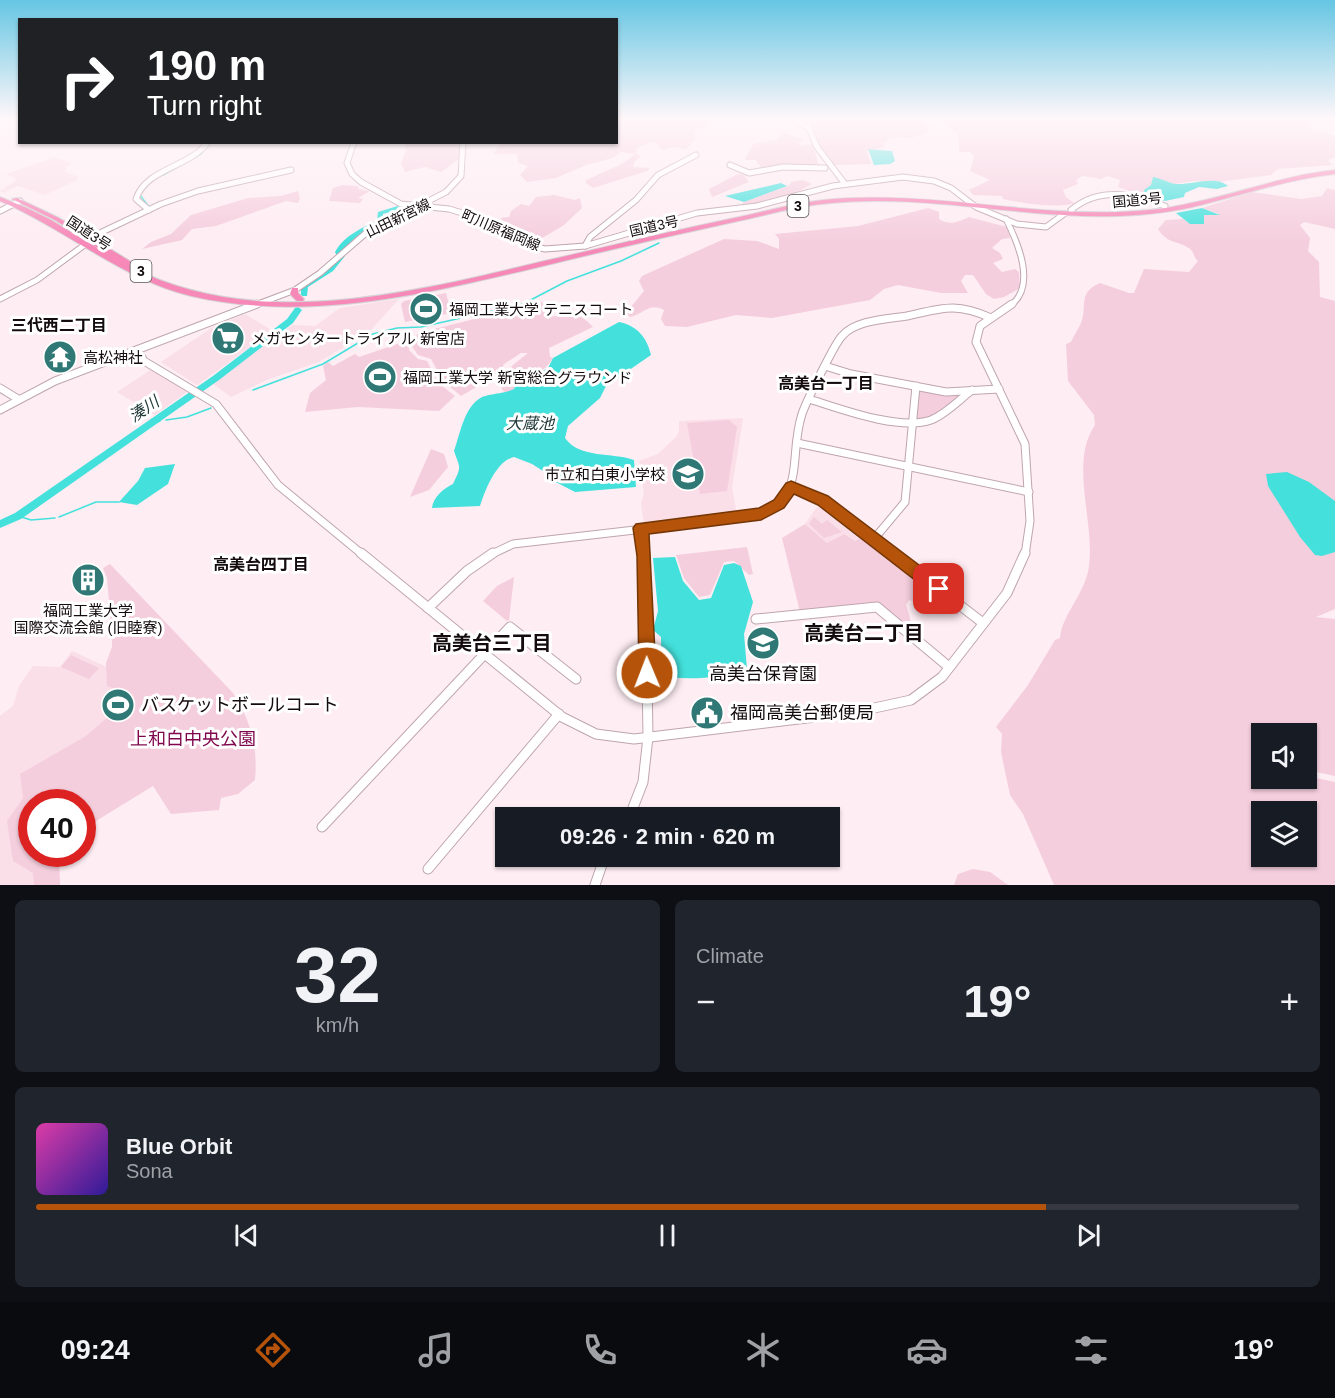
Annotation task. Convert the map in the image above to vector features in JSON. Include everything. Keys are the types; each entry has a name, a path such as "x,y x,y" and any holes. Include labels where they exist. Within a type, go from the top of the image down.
{"highway":[{"name":"国道3号","path":"86,242 117,265 160,285 196,295 242,302 344,302 405,294 819,199 896,194 965,199 1067,212 1116,211 1197,200 1278,176 1335,171"},
{"name":"国道3号","path":"0,194 129,265 172,283 218,294 277,299 327,299 394,292 820,202 878,197 1118,214 1175,208 1270,182 1335,171"},
{"name":"国道3号","path":"0,199 15,202"},
{"path":"295,290 294,294 300,299"},
{"path":"240,313 244,305 242,302"}],"street":[{"path":"149,210 136,199 140,188 152,178 190,159"},
{"name":"町川原福岡線","path":"348,159 347,163 352,174 401,204 449,209 472,216 526,244 544,249 585,246 694,213 758,206 845,184 919,178 951,188 973,204 1023,225 1046,227 1092,196 1107,194 1138,197 1165,206"},
{"name":"山田新宮線","path":"0,410 55,381 277,299 295,290 320,273 366,233 446,192 461,176 462,159"},
{"path":"585,246 591,237 636,200 658,175 688,159"},
{"path":"826,159 845,184"},
{"path":"730,165 749,172 783,167 825,168"},
{"path":"0,299 37,280 86,242 149,210 190,193 291,170"},
{"path":"0,209 15,202"},
{"path":"138,351 144,361 216,404 278,485 559,714 597,735 613,739 648,737 892,706 927,690 949,667 1007,593 1024,558 1030,521 1025,444 976,342 980,326 1015,303 1025,287 1024,276 1006,219"},
{"path":"544,249 563,257"},
{"path":"428,608 474,564 502,548 533,540 761,514 779,504 791,487 802,414 842,335 860,325 955,306 970,308 991,318"},
{"path":"825,366 851,374 946,392 999,389"},
{"path":"874,540 903,506 916,386"},
{"path":"0,388 18,399"},
{"path":"809,399 835,408 913,424 934,418 972,390"},
{"path":"797,443 1029,492"},
{"path":"791,487 823,500 983,623"},
{"path":"633,807 643,782 648,737 645,556 641,528"},
{"path":"756,620 877,607 949,667"},
{"path":"322,827 510,627 576,679"},
{"path":"428,869 559,714"},
{"path":"595,885 601,867"}],"shaded area":[{"path":"48,159 61,159 73,163 64,171 78,177 77,180 45,195 18,186 4,193 0,191 18,179 6,174"},
{"path":"399,299 369,332 319,362 269,379 231,397 212,383 292,325 315,326 340,308"},
{"name":"メガセンタートライアル 新宮店","path":"245,314 273,331 197,385 161,362 213,327"},
{"path":"152,369 188,391 155,415 117,392"},
{"name":"市立和白東小学校","path":"743,418 732,488 737,515 644,524 641,504 644,493 639,461 658,454 676,437 679,432 679,421"},
{"path":"819,504 864,536 855,541 844,534 827,543 805,524"},
{"path":"72,651 107,667 126,686 137,707 35,768 33,789 18,789 18,867 34,867 37,885 0,885 0,716 13,706 19,686 33,666 60,667"}],"green space":[{"path":"403,159 459,159 441,172 425,167 405,172 401,163"},
{"path":"518,159 608,159 586,165 556,178 527,182 520,175 528,166 518,163"},
{"path":"628,159 637,159 633,167 650,168 647,171 593,188 586,183 586,180"},
{"path":"817,159 819,167 761,168 756,160 745,160"},
{"path":"829,159 870,159 871,164 834,165"},
{"path":"973,159 1330,159 1332,165 1278,169 1271,175 1218,182 1194,181 1175,184 1152,180 1151,185 1141,195 1118,187 1120,180 1107,176 1101,179 1082,176 1076,180 1078,184 1063,190 1066,197 1074,203 1067,205 1039,205 1003,199 1002,196 973,195 969,190 990,180 970,171"},
{"path":"738,174 744,175 749,182 712,197 709,189"},
{"path":"803,180 812,184 787,197 740,207 744,202 790,185 791,182"},
{"path":"342,185 358,186 359,189 370,191 358,198 363,199 360,203 329,201 333,188"},
{"path":"1327,188 1335,190 1335,229 1304,222 1300,225 1310,238 1308,251 1319,262 1320,297 1335,301 1335,609 1316,617 1335,619 1335,776 1317,772 1317,723 1251,723 1251,789 1317,789 1317,778 1335,782 1335,885 1054,885 1023,814 1010,795 1001,752 1002,734 996,727 1028,685 1055,640 1060,638 1065,620 1087,576 1089,566 1089,531 1083,474 1084,456 1095,425 1094,415 1068,381 1066,344 1071,342 1080,325 1086,295 1093,287 1100,283 1134,293 1144,269 1189,272 1198,261 1190,249 1166,238 1158,229 1166,220 1183,219 1190,224 1204,215 1219,214 1202,208 1252,192 1301,199 1322,196"},
{"path":"298,191 300,199 298,203 286,201 216,226 192,229 182,240 142,249 151,242 171,234 191,215 248,198 281,196"},
{"path":"554,195 575,200 580,198 582,208 564,225 532,244 509,231 510,226 500,218 509,217 511,211 521,204 529,206 536,197"},
{"path":"928,208 939,212 939,219 950,223 969,217 1007,227 1010,238 1002,239 992,248 1000,253 1003,259 993,263 1002,272 1015,269 1019,272 1020,288 1004,297 994,299 986,294 973,275 965,275 961,281 968,293 941,293 898,285 884,289 870,300 772,318 736,315 687,327 665,326 661,319 664,310 659,308 650,308 630,317 626,313 644,291 639,281 642,276 724,239 757,241 779,249 779,239 775,234 858,226"},
{"name":"福岡工業大学 テニスコート","path":"446,293 451,313 405,322 401,304 404,301"},
{"path":"542,302 549,316 577,315 593,327 549,348 550,357 553,358 545,368 521,373 515,389 507,393 503,391 499,381 508,369 528,353 521,353 504,364 499,374 461,396 443,381 431,359 418,355 411,345 418,333 511,310 518,311"},
{"name":"福岡工業大学 新宮総合グラウンド","path":"409,340 409,350 418,359 427,361 438,383 455,396 439,411 358,407 305,412 310,393 326,380 323,366 328,362 333,366 355,354 359,357"},
{"path":"919,389 958,393 960,396 930,417 916,420"},
{"path":"729,420 737,427 727,491 700,494 687,423"},
{"path":"431,449 444,454 448,467 429,490 410,497"},
{"path":"814,517 822,524 827,520 842,532 824,538 809,524"},
{"path":"805,524 827,543 844,534 855,541 864,536 960,610 958,615 909,600 906,605 912,625 909,629 877,604 800,612 782,538"},
{"path":"747,547 753,574 749,575 734,561 724,562 710,595 699,597 684,578 676,555"},
{"name":"上和白中央公園","path":"110,564 233,693 249,724 254,745 255,780 238,794 221,798 219,810 171,814 153,786 96,821 96,789 22,789 20,774 86,736 109,716 110,698 123,692 107,686 106,663 112,647 112,636 107,578 103,568"},
{"path":"514,577 509,620 507,621 483,601 497,586"},
{"path":"71,655 99,668 89,679 61,667"},
{"name":"上和白中央公園","path":"18,805 18,864 13,861 7,821"},
{"name":"上和白中央公園","path":"23,867 59,867 60,885 34,885 33,873"},
{"path":"973,869 990,872 1008,885 954,885 958,874"}],"water":[{"path":"872,159 895,161 890,164 874,165"},
{"path":"1153,177 1176,184 1217,181 1228,186 1217,189 1199,187 1185,193 1184,197 1165,201 1143,195 1144,190 1151,185"},
{"path":"781,183 787,186 744,202 725,196"},
{"path":"1202,208 1220,215 1204,215 1204,224 1190,224 1176,213"},
{"name":"大蔵池","path":"619,322 631,326 641,334 651,355 606,386 600,398 568,426 565,438 571,445 588,452 634,460 636,487 575,492 548,478 543,471 532,464 514,457 497,470 480,506 432,508 443,490 453,484 458,473 459,464 454,451 467,414 476,401 482,397 514,389 521,373 527,370 541,372 548,368 553,358"},
{"path":"175,464 168,484 137,505 119,502 138,481 145,468"},
{"path":"1287,472 1309,482 1335,501 1335,552 1322,556 1315,555 1300,537 1268,486 1266,474"},
{"path":"675,557 683,581 699,600 711,598 724,565 734,563 741,566 753,602 744,634 747,669 699,678 674,678 651,673 661,646 661,637 653,630 658,611 653,558"}],"waterway":[{"path":"163,175 191,159"},
{"path":"140,195 149,207"},
{"name":"湊川","path":"304,294 304,286 330,269 341,256 339,252 346,241 380,222 380,213 404,206"},
{"path":"253,390 323,364 373,334 397,328 421,327 523,304 567,281 621,261 659,243"},
{"name":"湊川","path":"0,524 18,516 216,378 290,321 298,310"},
{"path":"166,420 187,417 211,408"},
{"name":"湊川","path":"148,425 160,421"},
{"path":"59,517 96,502 119,502"},
{"path":"18,516 31,520 55,518"}],"place":[{"name":"福岡工業大学 テニスコート","path":"426,309"},
{"name":"メガセンタートライアル 新宮店","path":"228,338"},
{"name":"高松神社","path":"60,357"},
{"name":"福岡工業大学 新宮総合グラウンド","path":"380,377"},
{"name":"市立和白東小学校","path":"688,474"},
{"name":"福岡工業大学 国際交流会館 (旧睦寮)","path":"88,580"},
{"name":"高美台保育園","path":"763,643"},
{"name":"バスケットボールコート","path":"118,705"},
{"name":"福岡高美台郵便局","path":"707,713"}],"district":[{"name":"三代西二丁目","path":"59,325"},
{"name":"高美台一丁目","path":"826,383"},
{"name":"高美台四丁目","path":"261,564"},
{"name":"高美台二丁目","path":"864,633"},
{"name":"高美台三丁目","path":"492,643"}],"route":[{"path":"647,673 645,556 641,528 761,514 779,504 791,487 823,500 939,589"}]}
